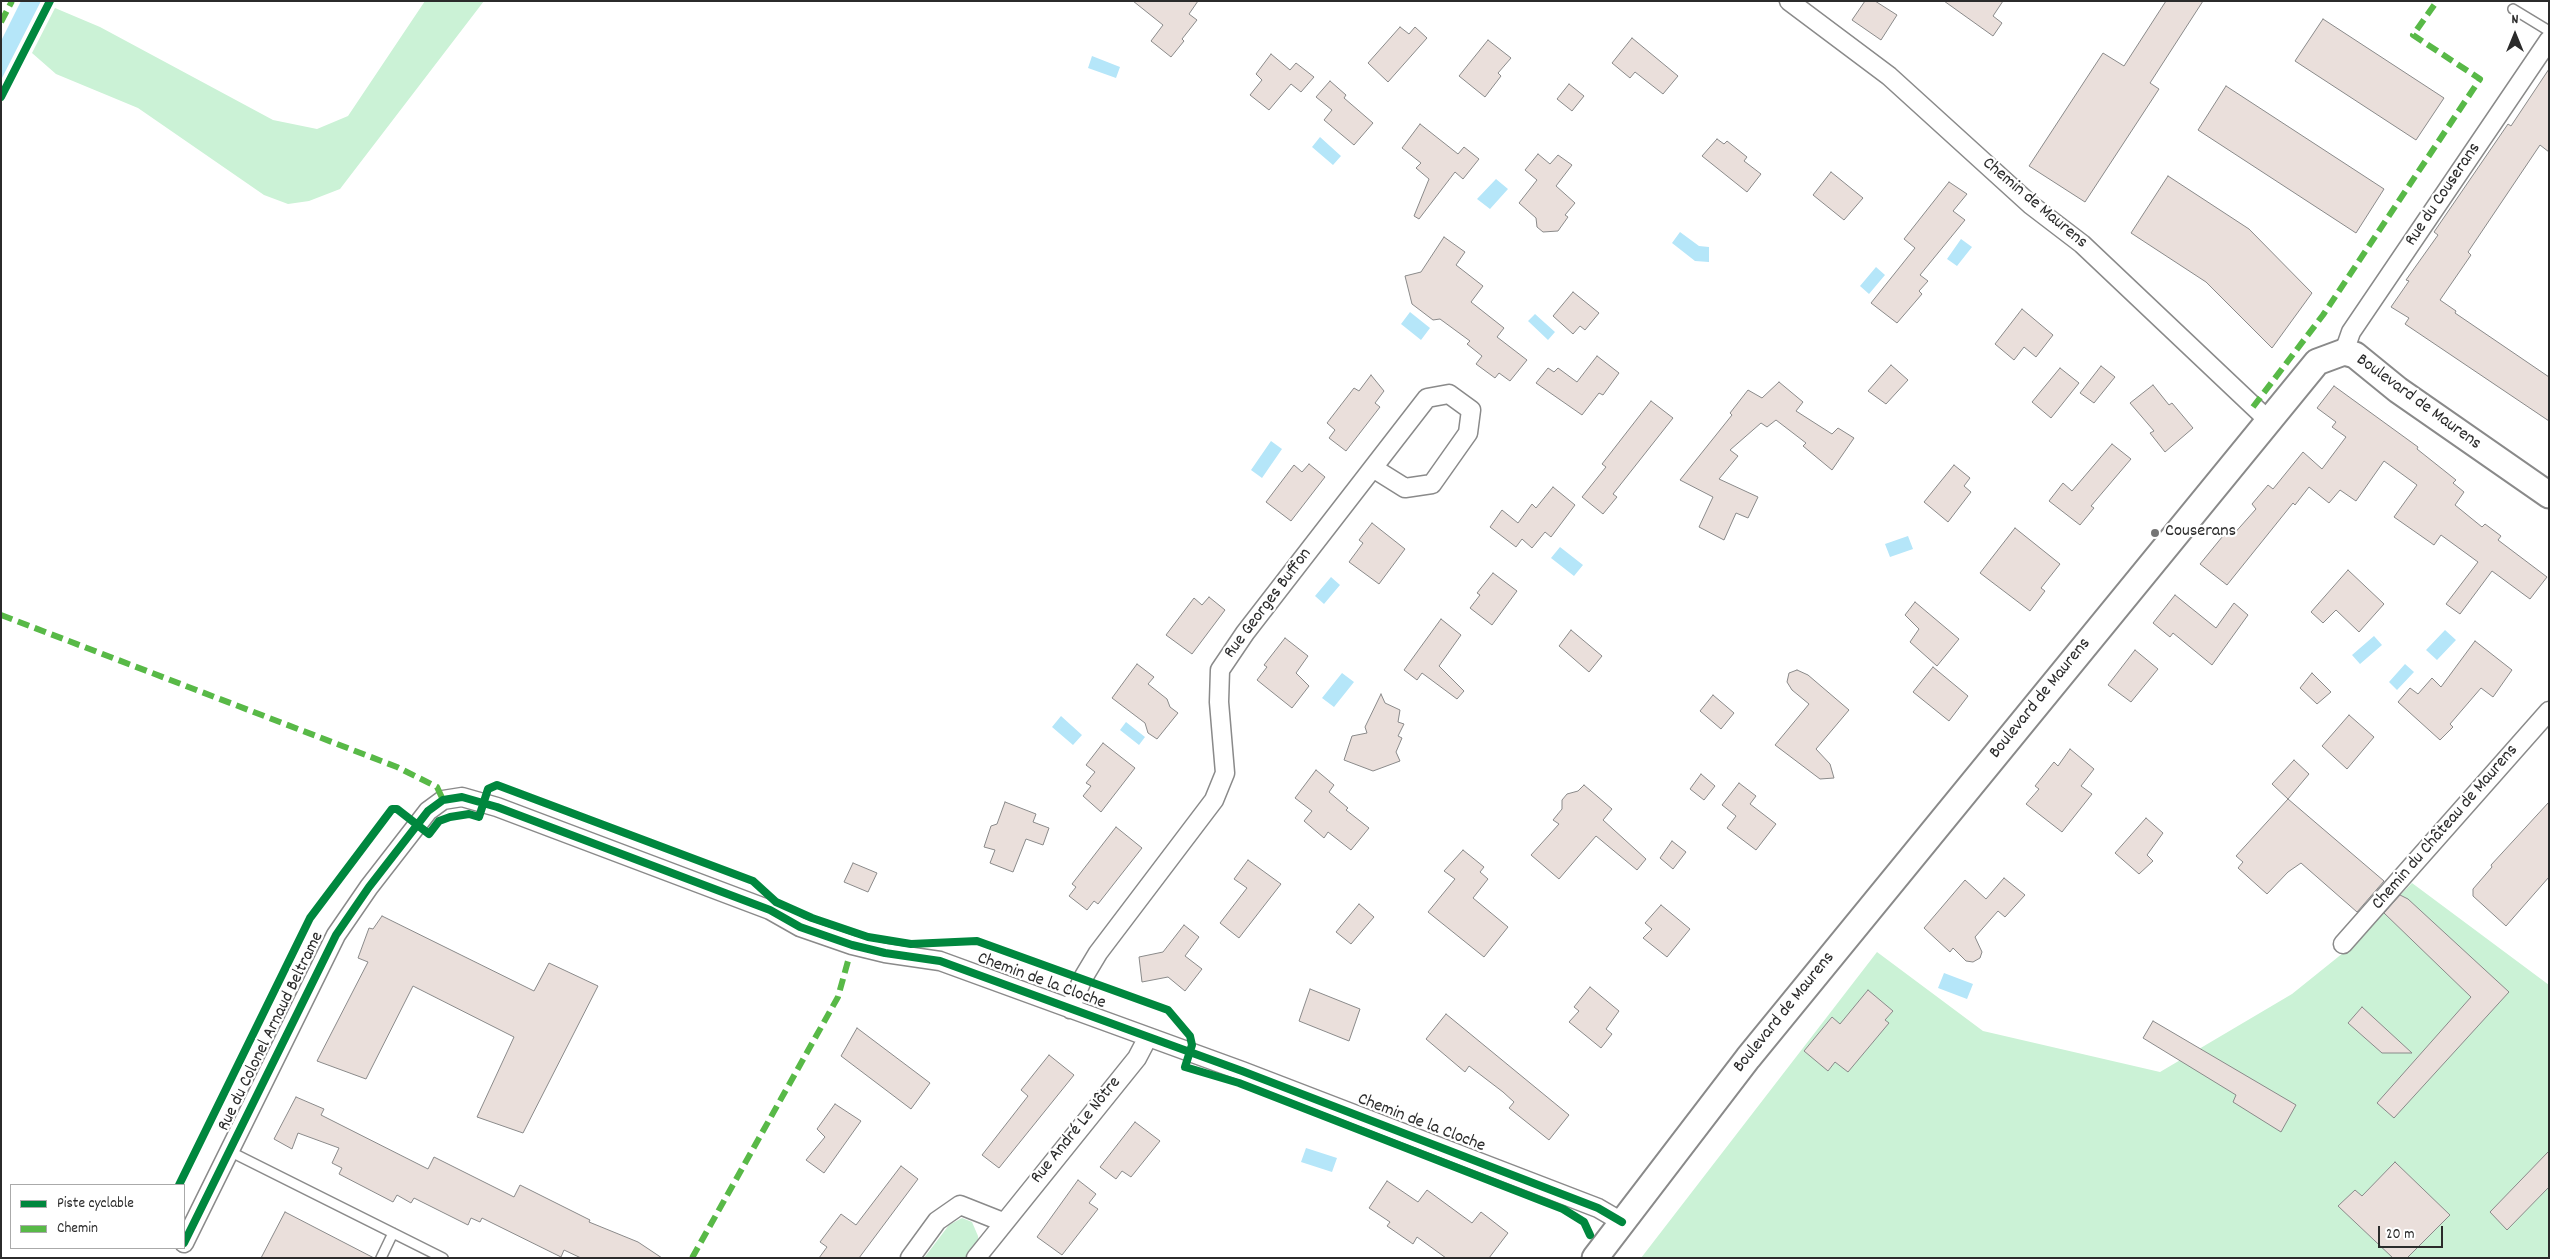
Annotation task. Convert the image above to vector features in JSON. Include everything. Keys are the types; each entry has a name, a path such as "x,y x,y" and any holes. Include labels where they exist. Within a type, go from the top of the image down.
{"street":[{"name":"Chemin de Maurens","path":"1789,1 1889,76 2031,205 2082,244 2268,420"},
{"name":"Rue du Couserans","path":"2344,352 2351,332 2549,40"},
{"name":"Boulevard de Maurens","path":"1595,1258 1748,1058 2317,362 2344,352 2355,354 2398,390 2549,495"},
{"name":"Rue Georges Buffon","path":"1070,1009 1083,978 1098,953 1214,800 1225,773 1219,702 1220,670 1245,633 1427,398 1449,394 1471,410 1468,433 1432,484 1405,488 1373,468"},
{"name":"Chemin du Château de Maurens","path":"2343,944 2549,711"},
{"name":"Chemin de la Cloche","path":"443,800 462,797 490,805 770,910 808,930 885,953 940,961 1148,1037 1598,1208 1622,1222"},
{"name":"Rue du Colonel Arnaud Beltrame","path":"185,1241 336,935 369,887 428,811 443,800"},
{"name":"Rue André Le Nôtre","path":"976,1258 1003,1222 1137,1058 1148,1037"},
{"path":"910,1258 937,1221 960,1205 1003,1222"}],"lane":[{"path":"2513,8 2549,31"},
{"path":"229,1151 442,1258"},
{"path":"381,1258 393,1233"}],"green space":[{"path":"425,1 484,1 340,189 309,201 288,204 264,195 138,108 56,74 32,53 55,8 100,27 273,120 317,129 348,116"},
{"path":"2412,883 2549,985 2549,1258 1641,1258 1877,952 1983,1031 2160,1072 2292,994 2343,953"},
{"path":"962,1218 972,1222 978,1236 979,1246 969,1258 924,1258 949,1225"}],"water":[{"path":"21,1 41,1 1,80 1,41"},
{"path":"1092,56 1120,67 1116,78 1088,68"},
{"path":"1320,137 1341,156 1333,165 1312,147"},
{"path":"1496,179 1508,189 1490,209 1477,199"},
{"path":"1680,232 1699,246 1709,247 1709,262 1695,261 1672,243"},
{"path":"1961,239 1972,247 1957,266 1947,259"},
{"path":"1876,267 1885,275 1869,294 1860,286"},
{"path":"1410,312 1430,328 1421,340 1401,324"},
{"path":"1535,314 1555,332 1548,340 1528,321"},
{"path":"1271,441 1282,449 1262,478 1251,470"},
{"path":"1908,536 1913,549 1890,557 1885,544"},
{"path":"1560,547 1583,565 1574,576 1551,558"},
{"path":"1331,577 1340,585 1324,604 1315,596"},
{"path":"2445,630 2456,640 2437,660 2426,650"},
{"path":"2374,636 2382,645 2360,664 2352,655"},
{"path":"2405,664 2414,672 2397,690 2389,682"},
{"path":"1342,673 1354,682 1334,707 1322,698"},
{"path":"1061,716 1082,735 1073,745 1052,727"},
{"path":"1126,722 1145,737 1139,745 1120,730"},
{"path":"1944,973 1973,984 1967,999 1938,988"},
{"path":"1306,1148 1337,1158 1332,1172 1301,1162"}],"building":[{"path":"1133,1 1198,1 1189,14 1197,20 1171,57 1151,41 1163,25"},
{"path":"1865,1 1875,1 1897,15 1881,40 1852,20"},
{"path":"1944,1 2003,1 1993,16 2002,23 1993,36"},
{"path":"2166,1 2203,1 2150,83 2159,89 2085,202 2029,166 2103,53 2124,66"},
{"path":"2323,19 2444,98 2416,140 2295,61"},
{"path":"1400,27 1409,34 1415,27 1427,38 1388,82 1368,63"},
{"path":"1632,38 1678,76 1663,94 1635,72 1630,78 1612,63"},
{"path":"1488,40 1511,58 1498,73 1501,76 1485,97 1459,76"},
{"path":"1271,54 1290,70 1296,63 1314,77 1301,92 1291,84 1269,110 1250,95 1262,80 1256,74"},
{"path":"2549,69 2549,152 2540,145 2468,252 2471,255 2440,300 2456,311 2455,313 2549,377 2549,421 2405,324 2409,318 2391,307 2409,281 2406,280 2438,235 2434,232 2508,124 2511,126"},
{"path":"1330,81 1346,95 1344,98 1373,123 1354,145 1324,120 1332,110 1316,97"},
{"path":"1569,84 1584,96 1572,111 1557,99"},
{"path":"2226,86 2384,189 2356,233 2198,130"},
{"path":"1420,124 1458,154 1464,147 1479,159 1463,179 1455,172 1419,219 1414,216 1429,179 1416,168 1421,163 1402,148"},
{"path":"1717,139 1724,144 1727,141 1747,157 1744,161 1761,174 1747,192 1702,156"},
{"path":"1538,154 1550,164 1558,155 1572,165 1556,186 1575,203 1565,215 1568,217 1558,231 1543,232 1537,227 1536,218 1519,203 1537,180 1525,170"},
{"path":"1831,172 1863,198 1844,220 1813,195"},
{"path":"2168,176 2249,229 2312,293 2272,348 2206,282 2131,233"},
{"path":"1949,182 1967,194 1953,211 1965,220 1920,275 1928,281 1919,291 1922,294 1897,323 1871,303 1915,248 1904,239"},
{"path":"1444,237 1465,252 1456,265 1483,286 1471,302 1504,328 1497,337 1527,360 1510,381 1499,373 1495,378 1476,364 1482,356 1467,344 1470,341 1440,319 1433,320 1412,304 1405,276 1421,272"},
{"path":"1573,292 1599,313 1585,330 1580,326 1573,334 1553,316"},
{"path":"2022,309 2053,335 2036,357 2024,347 2014,360 1995,344"},
{"path":"1597,356 1619,373 1603,395 1599,393 1582,415 1536,383 1548,368 1554,372 1558,368 1577,382"},
{"path":"1891,365 1908,380 1886,404 1868,391"},
{"path":"2101,366 2115,377 2094,403 2080,393"},
{"path":"2060,368 2079,383 2051,418 2032,402"},
{"path":"1371,375 1384,391 1375,403 1380,407 1346,451 1329,438 1335,430 1327,423 1354,388 1359,391"},
{"path":"1779,382 1803,402 1796,411 1832,434 1838,428 1854,438 1832,470 1803,446 1806,443 1776,420 1767,427 1761,423 1730,450 1738,456 1719,479 1758,497 1748,518 1736,513 1724,540 1699,527 1713,497 1680,480 1732,415 1730,413 1748,390 1762,398"},
{"path":"2153,385 2169,405 2172,403 2193,428 2165,452 2150,433 2154,431 2130,403"},
{"path":"2334,386 2418,447 2417,449 2456,480 2453,483 2464,492 2455,505 2482,527 2485,524 2501,536 2498,540 2547,577 2530,599 2492,571 2460,614 2446,604 2478,562 2441,535 2434,545 2394,517 2417,485 2384,461 2356,501 2340,490 2329,503 2309,487 2295,505 2293,503 2227,585 2200,564 2227,531 2232,536 2256,509 2252,504 2268,485 2273,489 2303,452 2322,469 2346,437 2332,427 2336,422 2317,408"},
{"path":"1651,401 1673,418 1613,494 1617,497 1603,514 1582,497 1606,467 1602,464"},
{"path":"2112,444 2131,459 2091,506 2094,508 2080,525 2049,501 2063,483 2072,491"},
{"path":"1309,464 1325,477 1291,521 1266,502 1294,465 1302,472"},
{"path":"1954,465 1970,478 1964,486 1971,492 1948,522 1924,502"},
{"path":"1553,487 1575,505 1551,537 1545,532 1532,548 1522,539 1516,547 1490,527 1502,510 1518,523 1532,504 1536,508"},
{"path":"1372,523 1405,549 1379,584 1349,562 1363,543 1359,540"},
{"path":"2015,528 2060,564 2041,588 2045,591 2030,611 1980,573"},
{"path":"2348,570 2384,604 2359,632 2336,610 2323,623 2311,612"},
{"path":"1493,573 1517,591 1492,625 1470,608 1480,595 1477,593"},
{"path":"2175,595 2216,628 2234,603 2248,615 2212,665 2173,633 2170,637 2153,623"},
{"path":"1209,597 1225,610 1192,654 1166,635 1194,598 1202,605"},
{"path":"1915,602 1959,639 1937,666 1910,642 1919,629 1905,615"},
{"path":"1441,619 1461,635 1439,666 1464,691 1457,699 1422,673 1417,680 1404,670"},
{"path":"1571,630 1602,656 1589,672 1559,646"},
{"path":"1285,638 1308,656 1296,673 1309,686 1292,708 1257,680 1267,667 1264,665"},
{"path":"2475,641 2512,670 2493,697 2481,688 2450,724 2453,727 2440,740 2398,702 2410,688 2418,694 2432,678 2441,687"},
{"path":"2135,650 2158,669 2131,702 2108,685"},
{"path":"1137,664 1154,677 1148,684 1167,699 1170,707 1178,713 1157,739 1148,733 1145,723 1112,698"},
{"path":"1933,667 1968,696 1949,721 1913,692"},
{"path":"1797,670 1808,675 1849,710 1816,749 1830,764 1834,778 1820,779 1775,745 1809,704 1792,690 1787,682 1789,673"},
{"path":"2312,673 2331,692 2317,704 2300,688"},
{"path":"1381,694 1385,703 1400,710 1398,722 1404,724 1398,736 1402,738 1396,752 1400,761 1373,771 1344,760 1352,736 1367,733 1365,727"},
{"path":"1713,695 1734,713 1721,729 1700,711"},
{"path":"2349,715 2374,737 2347,769 2322,746"},
{"path":"1103,743 1135,768 1101,812 1083,796 1091,786 1086,783 1095,772 1086,765"},
{"path":"2070,749 2094,769 2081,786 2092,794 2062,832 2026,804 2039,789 2035,786 2054,762 2058,766"},
{"path":"2294,760 2309,774 2288,799 2272,784"},
{"path":"1316,770 1334,785 1329,792 1348,808 1346,810 1369,828 1351,850 1328,832 1324,838 1304,821 1312,811 1295,798"},
{"path":"1701,774 1715,786 1704,800 1690,789"},
{"path":"1739,783 1756,796 1750,804 1776,824 1756,850 1727,828 1736,816 1722,805"},
{"path":"1584,785 1612,809 1603,820 1646,859 1637,870 1596,836 1559,879 1531,855 1559,824 1553,820 1562,809 1562,800 1567,794 1578,791"},
{"path":"2288,799 2384,881 2357,912 2301,863 2288,872 2267,894 2238,868 2243,862 2236,856"},
{"path":"1005,802 1036,814 1033,822 1049,828 1043,845 1026,839 1013,872 990,863 995,850 984,847 991,826 997,824"},
{"path":"2549,802 2549,877 2506,926 2473,896 2473,889 2492,867 2491,865"},
{"path":"2146,818 2163,833 2147,855 2153,861 2139,874 2115,853"},
{"path":"1116,827 1142,848 1098,904 1094,901 1087,910 1069,896 1076,887 1072,884"},
{"path":"1672,841 1686,852 1673,869 1660,858"},
{"path":"1463,850 1484,867 1480,872 1488,879 1473,898 1508,927 1484,957 1428,912 1455,879 1444,871"},
{"path":"1248,860 1281,884 1239,938 1220,923 1247,888 1234,879"},
{"path":"853,863 877,873 868,892 844,882"},
{"path":"2004,878 2025,895 2005,917 1998,911 1975,937 1982,952 1980,958 1973,962 1966,961 1953,948 1950,952 1924,928 1965,880 1986,899"},
{"path":"2400,895 2408,899 2509,992 2394,1118 2377,1103 2471,997 2384,913"},
{"path":"1359,904 1374,917 1351,944 1336,932"},
{"path":"1661,905 1690,929 1667,957 1643,938 1652,929 1645,923"},
{"path":"382,916 534,991 549,963 598,986 523,1133 477,1117 514,1037 413,986 366,1079 317,1061 368,962 358,958 369,928 373,929"},
{"path":"1184,925 1199,937 1185,956 1202,969 1185,991 1168,977 1142,982 1139,957 1163,952"},
{"path":"1590,987 1619,1011 1606,1029 1612,1034 1601,1048 1569,1022 1579,1011 1574,1007"},
{"path":"1310,989 1360,1009 1349,1041 1299,1021"},
{"path":"1868,990 1893,1011 1885,1020 1889,1023 1848,1072 1835,1062 1828,1071 1804,1051 1832,1017 1840,1024"},
{"path":"2362,1007 2412,1053 2382,1053 2348,1023"},
{"path":"1446,1014 1569,1115 1549,1140 1509,1108 1514,1102 1503,1092 1469,1066 1465,1072 1426,1039"},
{"path":"2153,1021 2296,1105 2281,1132 2233,1102 2236,1095 2143,1038"},
{"path":"857,1028 930,1083 911,1109 841,1056"},
{"path":"1049,1055 1074,1075 999,1168 982,1155 1028,1096 1021,1090"},
{"path":"296,1097 324,1109 321,1115 428,1169 434,1157 514,1197 520,1185 590,1220 589,1222 638,1242 662,1258 581,1258 564,1250 561,1257 482,1218 480,1222 471,1218 468,1225 414,1198 411,1203 397,1195 393,1202 339,1174 342,1168 332,1163 339,1148 298,1133 292,1149 274,1139"},
{"path":"835,1104 861,1121 824,1173 806,1160 825,1137 817,1129"},
{"path":"1135,1122 1160,1141 1131,1177 1122,1171 1116,1179 1100,1167"},
{"path":"2549,1151 2549,1187 2507,1230 2490,1212"},
{"path":"2395,1162 2450,1215 2407,1258 2393,1258 2338,1206 2355,1190 2362,1196"},
{"path":"901,1166 918,1179 859,1258 819,1258 827,1247 820,1242 841,1214 856,1225"},
{"path":"1078,1180 1096,1194 1089,1203 1098,1209 1062,1255 1037,1237"},
{"path":"1387,1181 1418,1202 1427,1190 1472,1223 1481,1212 1508,1233 1489,1258 1446,1258 1417,1237 1413,1244 1387,1226 1390,1222 1369,1208"},
{"path":"285,1212 374,1258 261,1258"}],"marked path":[{"path":"1,22 12,1"},
{"path":"2253,407 2323,315 2480,79 2413,35 2437,1"},
{"path":"1,615 397,767 437,787 443,800"},
{"path":"692,1258 838,997 848,961"}],"cycle path":[{"path":"1,97 50,1"},
{"path":"179,1184 310,918 392,809 397,809 429,834 439,821 450,817 469,814 479,817 488,789 497,785 753,881 776,902 812,918 868,937 911,944 977,941 1168,1010 1190,1036 1192,1045 1185,1067 1239,1083 1563,1209 1584,1222 1590,1235"},
{"path":"185,1241 336,935 369,887 428,811 443,800 462,797 497,807 770,910 800,927 852,945 885,953 940,961 1242,1071 1598,1208 1622,1222"}],"place":[{"name":"Couserans","path":"2155,533"}]}
